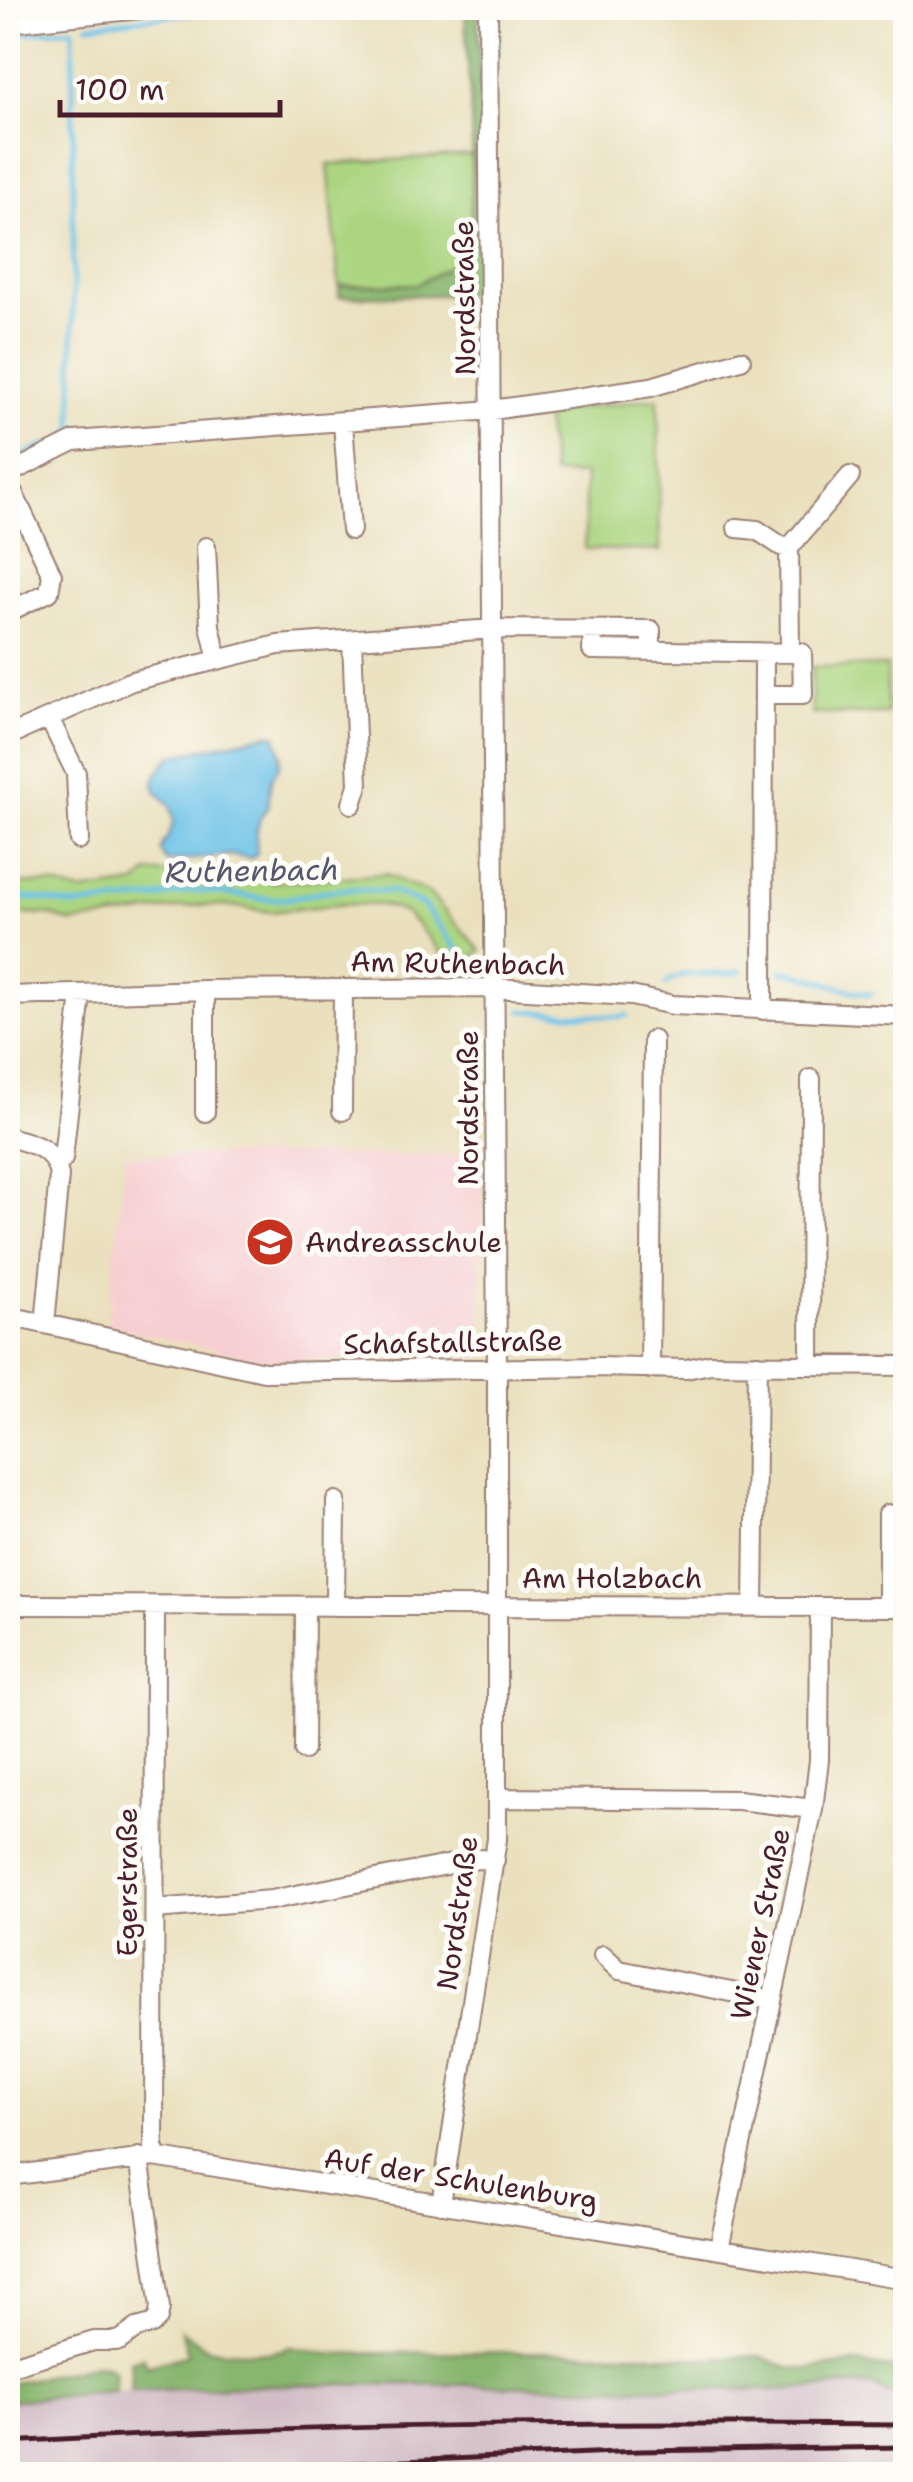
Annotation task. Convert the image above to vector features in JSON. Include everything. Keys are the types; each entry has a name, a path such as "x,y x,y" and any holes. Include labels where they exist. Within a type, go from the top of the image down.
{"street":[{"path":"8,23 150,8"},
{"name":"Nordstraße","path":"441,2204 495,1860 497,1798 488,8"},
{"path":"8,474 74,441 492,410 651,387 742,360"},
{"path":"343,423 350,530"},
{"path":"790,653 789,548 850,476"},
{"path":"8,482 52,575 49,592 8,612"},
{"path":"737,528 758,530 789,548"},
{"path":"206,546 210,626 218,660"},
{"path":"8,736 132,681 278,645 492,630 651,630 650,651 802,653 802,695 764,695"},
{"path":"352,640 358,785 352,804"},
{"path":"763,1010 764,652"},
{"path":"49,718 76,774 79,840"},
{"name":"Am Ruthenbach","path":"8,996 495,988 632,996 673,1004 906,1016"},
{"path":"342,1111 343,989"},
{"path":"205,990 205,1112"},
{"path":"57,1164 64,1149 81,994"},
{"path":"650,1369 653,1040"},
{"path":"810,1365 811,1079"},
{"path":"8,1137 37,1145 57,1164 45,1324"},
{"name":"Schafstallstraße","path":"8,1316 264,1372 686,1369 710,1364 906,1366"},
{"path":"754,1606 757,1364"},
{"path":"335,1606 336,1501"},
{"name":"Am Holzbach","path":"8,1605 897,1607 888,1514"},
{"name":"Egerstraße","path":"9,2366 94,2341 119,2341 137,2328 152,2324 160,2308 146,2157 155,1909 155,1606"},
{"path":"304,1750 305,1606"},
{"name":"Wiener Straße","path":"719,2248 813,1809 819,1760 820,1607"},
{"path":"497,1798 738,1800 813,1809"},
{"path":"155,1909 271,1900 476,1859 495,1860"},
{"path":"603,1954 619,1970 772,2000"},
{"name":"Auf der Schulenburg","path":"8,2176 146,2157 906,2279"}],"shaded area":[{"path":"894,1023 905,1024 906,1196 894,1196"},
{"name":"Andreasschule","path":"125,1155 482,1155 482,1358 267,1361 107,1326"},
{"path":"417,2384 770,2390 874,2385 888,2394 905,2395 905,2474 8,2474 8,2401 115,2391"}],"green space":[{"path":"465,8 478,8 482,148 479,294 339,297 339,286 417,284 465,258 472,164"},
{"path":"471,155 471,226 465,258 417,284 339,286 328,164"},
{"path":"658,398 660,551 585,549 585,475 553,474 544,413"},
{"path":"887,666 887,714 812,714 812,667"},
{"path":"148,873 272,874 272,882 386,874 429,893 481,951 454,969 404,912 384,905 346,904 270,912 200,905 73,923 49,915 8,913 8,883 52,884 80,892 136,884"},
{"path":"181,2330 207,2348 222,2351 270,2353 291,2347 328,2354 627,2353 709,2359 760,2355 789,2368 808,2369 854,2363 905,2370 905,2395 888,2394 873,2385 770,2390 274,2385 131,2391 131,2361 144,2357 147,2366 188,2354"},
{"path":"97,2365 114,2371 115,2391 8,2401 8,2384"}],"water":[{"path":"268,734 276,736 281,754 271,779 268,806 256,834 257,854 252,858 229,855 167,862 161,851 173,821 172,811 154,786 160,769 172,756"}],"waterway":[{"path":"17,13 58,8"},
{"path":"88,25 234,8"},
{"path":"497,8 497,54"},
{"path":"8,35 73,28 73,432 67,435"},
{"path":"8,464 48,444"},
{"name":"Ruthenbach","path":"8,897 73,906 151,899 189,891 269,899 354,889 394,892 423,905 468,963"},
{"name":"Ruthenbach","path":"666,984 691,974 741,971"},
{"name":"Ruthenbach","path":"782,971 871,994"},
{"name":"Ruthenbach","path":"522,1011 627,1015"}],"railway":[{"path":"8,2442 232,2431 457,2426 906,2425"},
{"path":"96,2474 639,2451 906,2447"}],"place":[{"name":"Andreasschule","path":"270,1242"}]}
